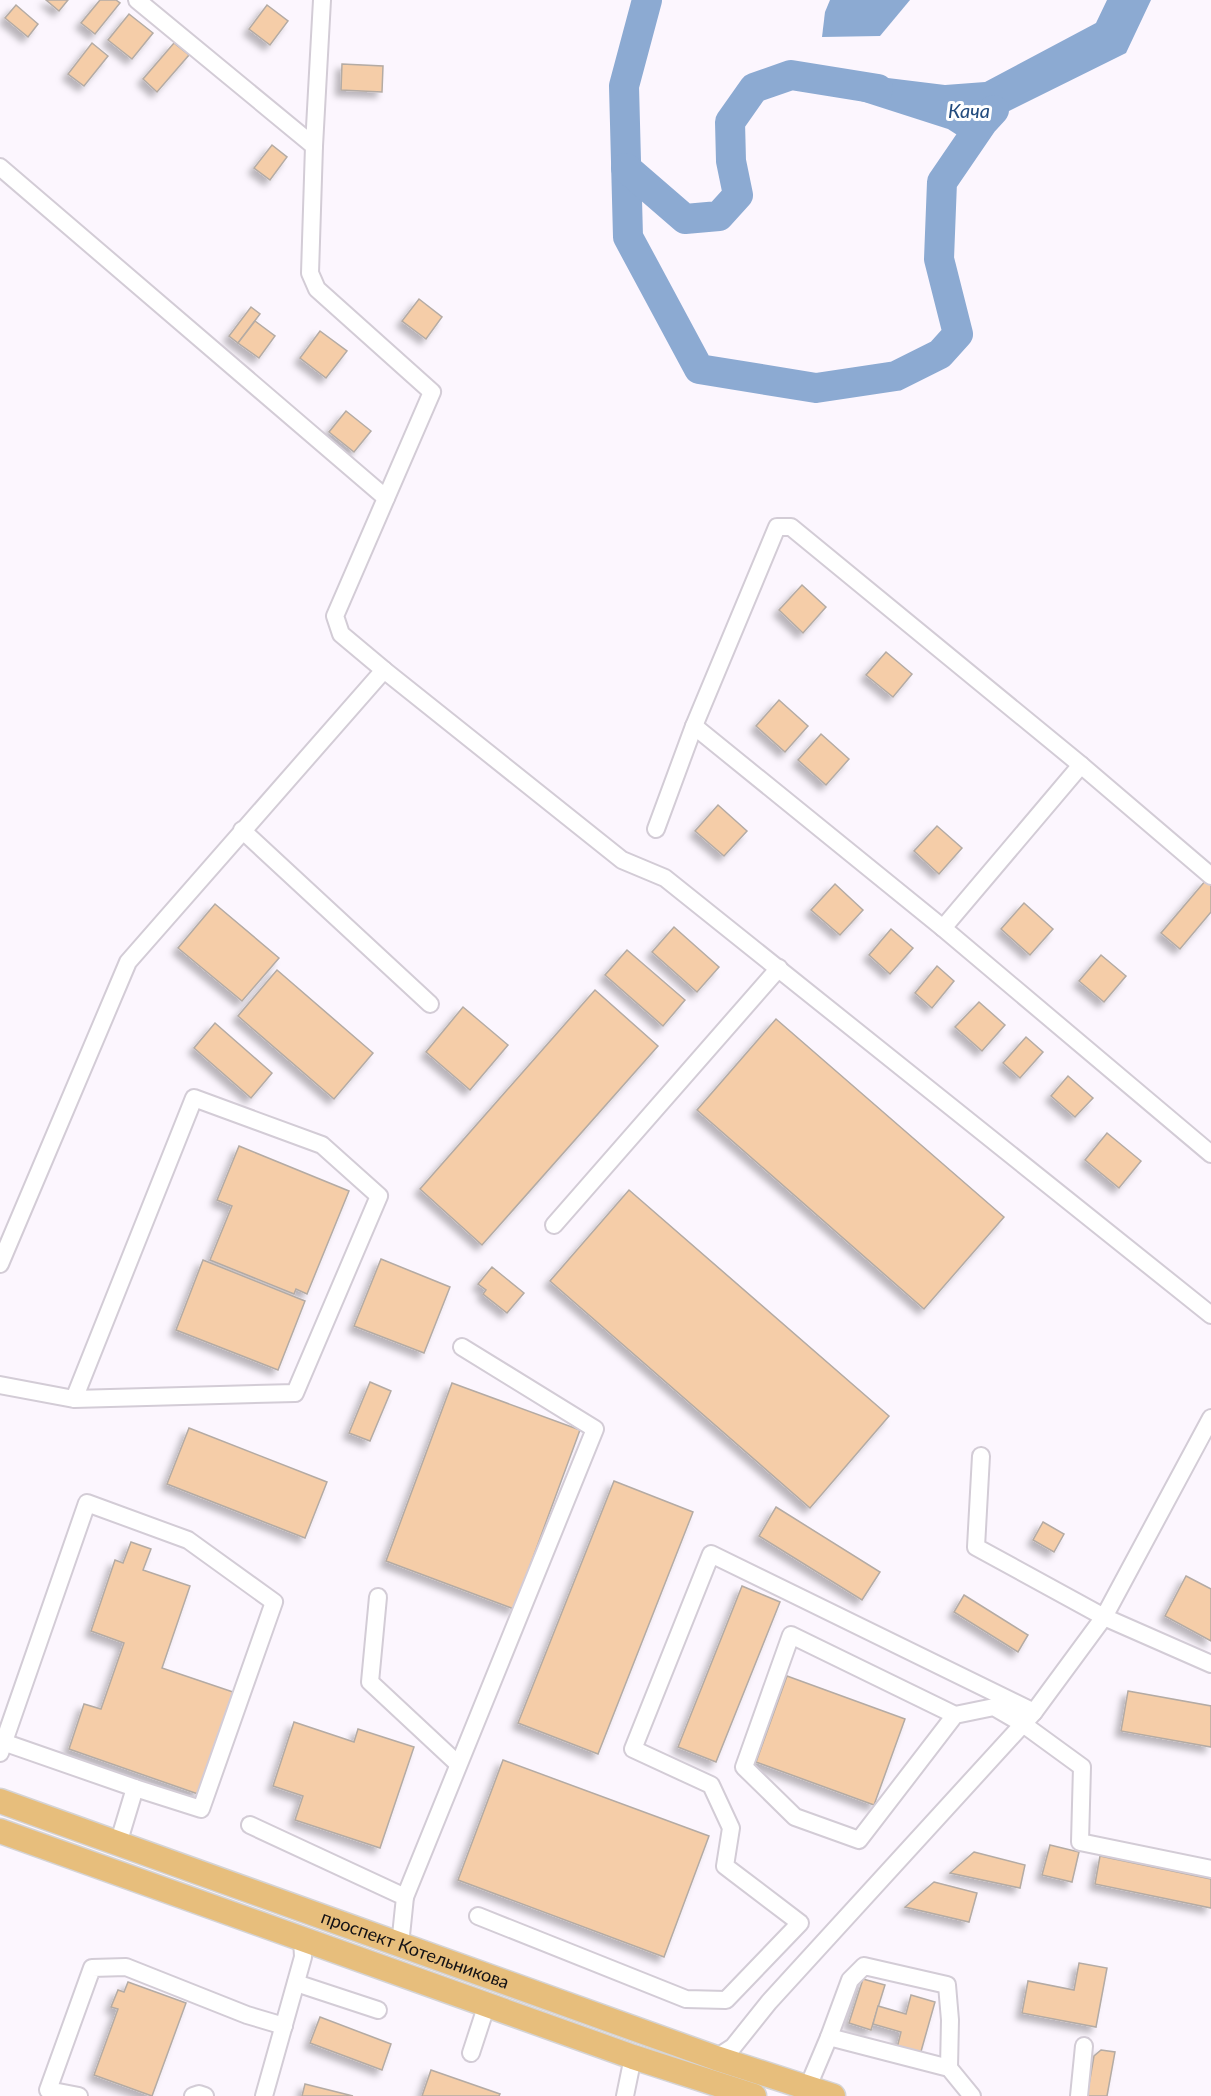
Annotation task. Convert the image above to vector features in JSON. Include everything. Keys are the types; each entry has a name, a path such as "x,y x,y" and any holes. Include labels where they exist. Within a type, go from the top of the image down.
{"highway":[{"name":"проспект Котельникова","path":"0,1801 716,2058 832,2096"},
{"name":"проспект Котельникова","path":"0,1831 633,2057 754,2096"}],"street":[{"path":"137,0 314,146"},
{"path":"322,0 310,273 317,289 432,392 335,616 342,634 622,860 664,878 1211,1316"},
{"path":"0,167 386,498"},
{"path":"656,829 694,726 777,527 791,527 1081,765 1211,876"},
{"path":"0,1264 128,962 384,670"},
{"path":"694,726 943,928 1210,1150"},
{"path":"943,928 1081,765"},
{"path":"242,830 430,1004"},
{"path":"554,1225 779,969"},
{"path":"0,1384 74,1399 295,1393 379,1196 322,1145 194,1098 74,1399"},
{"path":"400,1945 405,1897 595,1429 462,1347"},
{"path":"716,2058 733,2047 801,1966 1029,1718 1104,1617 1211,1418"},
{"path":"981,1456 976,1548 1104,1617 1211,1664"},
{"path":"87,1503 188,1540 274,1602 201,1809 135,1788 1,1745 87,1503"},
{"path":"478,1916 686,1999 726,2000 800,1923 725,1866 731,1828 711,1785 633,1749 711,1554 1029,1718 1082,1767 1080,1842 1211,1869"},
{"path":"378,1597 370,1682 458,1764"},
{"path":"955,1715 859,1840 795,1817 744,1767 791,1635 955,1715 994,1707 1029,1718"},
{"path":"118,1844 135,1788"},
{"path":"250,1825 405,1897"},
{"path":"264,2096 303,1957 302,1938"},
{"path":"807,2089 850,1980 864,1966 947,1985 950,2020 949,2068"},
{"path":"79,2096 48,2090 92,1968 126,1967 248,2015 284,2026"},
{"path":"296,1983 378,2010"},
{"path":"471,2053 487,2004"},
{"path":"829,2037 949,2068 972,2096"},
{"path":"1079,2096 1084,2046"},
{"path":"630,2095 633,2057"},
{"path":"193,2096 199,2094 205,2096"}],"water":[{"path":"830,0 910,0 880,36 822,37 825,12"},
{"name":"Кача","path":"1107,0 1151,0 1126,53 1001,115 976,147 948,129 836,93 839,72 945,85 985,82 1096,23"}],"building":[{"path":"46,0 68,0 59,11"},
{"path":"100,0 116,0 120,3 95,34 81,23"},
{"path":"16,5 38,24 28,37 5,18"},
{"path":"267,5 288,21 270,45 249,29"},
{"path":"129,14 153,33 132,59 108,40"},
{"path":"92,43 108,56 84,86 68,74"},
{"path":"174,43 189,55 157,92 143,79"},
{"path":"342,64 383,66 382,92 341,90"},
{"path":"272,145 287,157 270,180 254,168"},
{"path":"419,299 442,317 426,339 402,321"},
{"path":"251,307 260,314 238,343 229,336"},
{"path":"255,321 275,336 259,358 238,343"},
{"path":"320,331 347,351 326,378 300,358"},
{"path":"346,411 371,431 354,452 329,432"},
{"path":"802,585 826,607 803,633 779,610"},
{"path":"886,652 912,674 893,697 866,675"},
{"path":"779,700 808,726 785,752 756,726"},
{"path":"821,734 849,759 826,785 798,760"},
{"path":"718,805 747,831 724,856 695,831"},
{"path":"937,826 962,848 939,874 914,851"},
{"path":"1206,880 1211,884 1211,912 1180,949 1161,933"},
{"path":"835,884 863,910 840,935 811,910"},
{"path":"1024,903 1053,929 1030,955 1001,929"},
{"path":"215,904 279,958 242,1001 178,948"},
{"path":"674,927 719,967 697,992 652,952"},
{"path":"891,929 913,948 890,974 869,955"},
{"path":"627,950 685,1000 663,1026 605,975"},
{"path":"1101,955 1126,976 1104,1002 1079,981"},
{"path":"937,966 954,981 932,1008 915,993"},
{"path":"277,970 373,1053 334,1099 238,1016"},
{"path":"595,990 658,1046 482,1245 420,1189"},
{"path":"979,1002 1005,1025 982,1051 955,1027"},
{"path":"463,1007 508,1045 470,1090 426,1052"},
{"path":"776,1019 1004,1217 924,1309 697,1110"},
{"path":"215,1023 272,1073 251,1098 194,1048"},
{"path":"1026,1037 1043,1052 1020,1078 1003,1063"},
{"path":"1068,1076 1093,1098 1075,1117 1051,1096"},
{"path":"1107,1133 1141,1161 1119,1188 1085,1160"},
{"path":"239,1146 349,1191 307,1294 296,1289 294,1294 210,1260 232,1206 217,1200"},
{"path":"629,1190 889,1416 810,1508 550,1281"},
{"path":"381,1259 450,1287 424,1353 354,1326"},
{"path":"203,1260 305,1301 278,1370 176,1330"},
{"path":"492,1267 524,1293 507,1313 483,1294 486,1290 478,1284"},
{"path":"370,1382 391,1391 370,1441 349,1433"},
{"path":"452,1383 580,1430 514,1609 386,1561"},
{"path":"189,1428 327,1482 305,1538 167,1484"},
{"path":"614,1481 693,1512 598,1754 518,1723"},
{"path":"776,1507 880,1572 862,1600 759,1536"},
{"path":"1043,1522 1064,1534 1054,1552 1033,1540"},
{"path":"131,1542 151,1549 143,1570 190,1586 162,1668 233,1692 198,1794 69,1749 84,1704 101,1709 124,1643 91,1631 115,1560 123,1563"},
{"path":"1186,1576 1211,1589 1211,1641 1165,1616"},
{"path":"742,1586 780,1602 716,1762 678,1747"},
{"path":"964,1595 1028,1635 1018,1652 954,1612"},
{"path":"787,1676 905,1719 874,1805 756,1762"},
{"path":"1128,1691 1211,1706 1211,1747 1121,1731"},
{"path":"294,1722 354,1742 358,1729 414,1747 380,1848 295,1820 303,1796 273,1786"},
{"path":"503,1760 709,1836 664,1957 458,1880"},
{"path":"1050,1845 1079,1852 1072,1882 1042,1875"},
{"path":"974,1852 1025,1865 1020,1888 950,1873"},
{"path":"1100,1856 1211,1879 1211,1908 1095,1884"},
{"path":"934,1882 977,1893 969,1922 905,1907"},
{"path":"1079,1963 1107,1968 1096,2027 1022,2013 1028,1981 1074,1990"},
{"path":"863,1979 885,1985 871,2030 849,2023"},
{"path":"128,1982 186,2003 152,2096 94,2075 118,2009 111,2007 118,1990 124,1992"},
{"path":"911,1995 935,2002 920,2055 897,2048 901,2032 873,2024 878,2006 906,2014"},
{"path":"320,2017 391,2044 382,2070 310,2043"},
{"path":"1101,2050 1115,2052 1107,2096 1087,2096 1094,2056"},
{"path":"431,2070 500,2094 499,2096 422,2096"},
{"path":"305,2084 353,2096 302,2096"}],"waterway":[{"name":"Кача","path":"647,0 624,86 628,237 699,369 816,388 896,376 940,354 958,334 939,259 942,182 983,122 994,110"},
{"name":"Кача","path":"626,168 685,219 719,216 738,195 731,161 730,122 754,88 791,75 878,89"}]}
